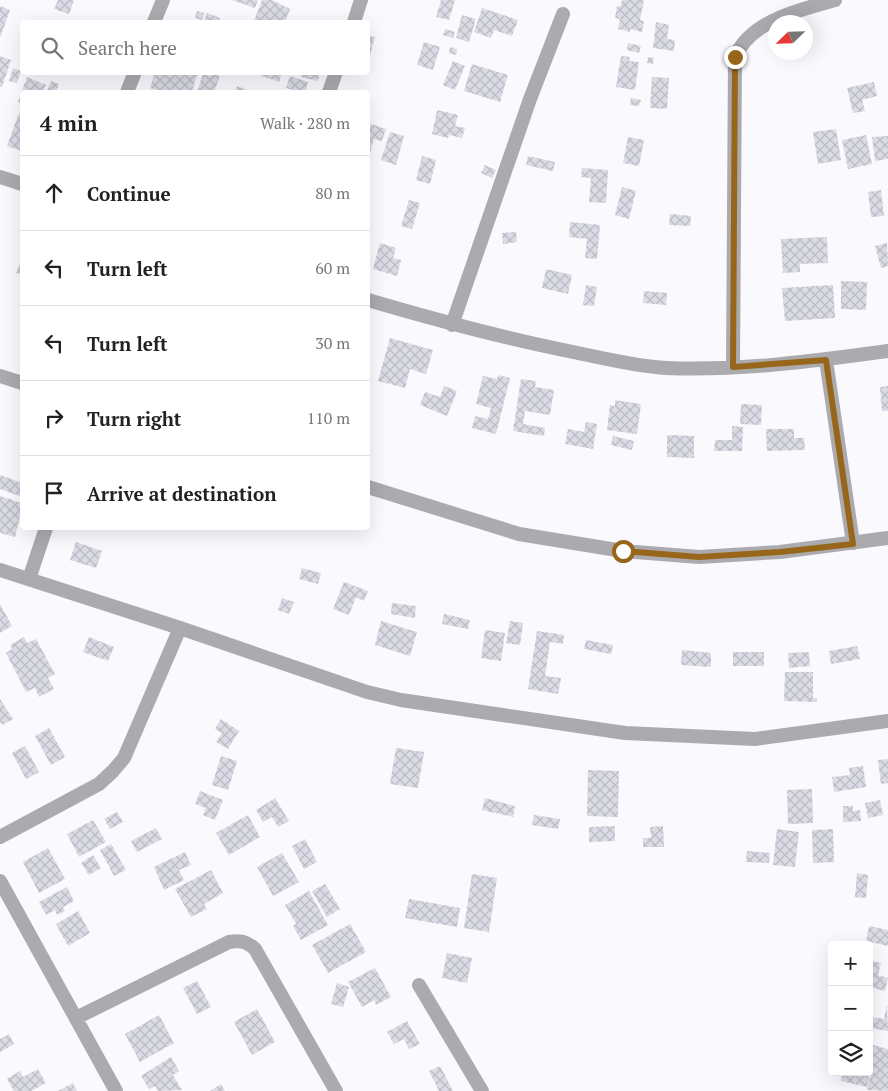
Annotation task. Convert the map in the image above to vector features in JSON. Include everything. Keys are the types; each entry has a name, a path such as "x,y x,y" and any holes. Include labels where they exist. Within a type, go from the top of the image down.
{"street":[{"path":"155,20 163,0"},
{"path":"355,20 362,0"},
{"path":"733,367 735,57 746,39 767,24 804,9 835,0"},
{"path":"452,325 530,99 563,14"},
{"path":"128,90 134,75"},
{"path":"330,90 335,75"},
{"path":"0,177 20,183"},
{"path":"370,301 452,325 508,339 636,365 666,368 733,367 826,360 888,351"},
{"path":"826,360 853,544"},
{"path":"0,376 20,382"},
{"path":"370,488 519,534 623,551 699,557 780,552 888,538"},
{"path":"30,579 45,530"},
{"path":"0,570 180,628 367,692 400,700 596,730 755,739 888,721"},
{"path":"0,837 99,784 113,772 124,758 180,628"},
{"path":"0,881 116,1091"},
{"path":"76,1018 228,942 238,940 247,942 254,949 336,1091"},
{"path":"419,985 482,1091"}],"building":[{"path":"58,0 74,0 69,14 54,9"},
{"path":"232,0 258,0 255,8"},
{"path":"262,0 272,0 290,9 286,20 254,20"},
{"path":"441,0 455,0 449,20 436,17"},
{"path":"622,0 644,0 640,20 644,21 642,32 618,29 620,19 615,18 617,6 620,7"},
{"path":"0,6 10,10 0,38"},
{"path":"482,8 518,20 512,36 494,30 491,38 474,32"},
{"path":"197,11 204,13 202,20 195,18"},
{"path":"207,13 220,18 219,20 204,20"},
{"path":"462,15 476,19 469,42 456,38"},
{"path":"656,22 669,25 667,39 675,40 674,51 653,48"},
{"path":"445,29 455,32 453,38 443,35"},
{"path":"370,36 375,37 370,55"},
{"path":"424,42 440,47 433,70 417,65"},
{"path":"628,43 641,46 639,53 627,50"},
{"path":"450,47 457,49 456,55 449,53"},
{"path":"0,56 11,60 2,87 0,87"},
{"path":"621,56 630,57 629,61 639,62 635,90 616,87"},
{"path":"648,57 654,58 653,64 647,63"},
{"path":"453,61 465,66 455,90 443,85"},
{"path":"472,64 508,75 500,102 464,91"},
{"path":"13,68 20,71 17,83 9,81"},
{"path":"154,75 197,75 193,90 156,90 150,88"},
{"path":"203,75 220,76 215,90 198,90"},
{"path":"259,75 281,75 279,82"},
{"path":"301,75 319,75 318,81 301,77"},
{"path":"290,76 308,82 306,90 286,88"},
{"path":"27,77 46,85 44,90 22,90"},
{"path":"652,77 669,78 667,109 650,108"},
{"path":"51,81 59,84 57,90 47,90"},
{"path":"874,82 877,96 862,100 865,111 853,113 847,88"},
{"path":"237,86 248,90 236,90"},
{"path":"631,98 641,100 639,106 630,105"},
{"path":"437,110 458,115 455,126 465,128 462,138 449,135 448,138 432,134"},
{"path":"19,113 20,113 20,150 7,146"},
{"path":"370,124 386,129 382,141 374,139 370,153"},
{"path":"836,129 841,160 818,164 813,132"},
{"path":"390,132 404,136 396,165 381,160"},
{"path":"866,135 872,164 848,169 842,140"},
{"path":"888,136 888,159 875,161 872,137"},
{"path":"628,137 644,140 639,166 623,163"},
{"path":"422,156 436,160 430,184 416,180"},
{"path":"528,156 555,162 553,171 526,165"},
{"path":"485,165 496,170 492,178 481,173"},
{"path":"582,168 608,170 606,203 589,202 591,178 581,177"},
{"path":"622,187 636,191 629,219 615,215"},
{"path":"881,190 884,216 871,217 868,192"},
{"path":"409,200 420,203 412,229 401,226"},
{"path":"670,214 691,216 690,226 669,225"},
{"path":"570,222 600,225 597,259 585,258 587,239 569,237"},
{"path":"516,232 517,242 503,244 502,233"},
{"path":"827,237 828,263 800,264 800,272 783,273 781,239"},
{"path":"380,243 396,248 393,258 401,260 397,276 373,269"},
{"path":"887,243 888,266 881,268 875,246"},
{"path":"20,263 20,274 16,273"},
{"path":"546,269 572,275 568,294 542,288"},
{"path":"841,281 867,282 866,310 841,309"},
{"path":"586,285 597,287 594,306 583,305"},
{"path":"833,285 835,318 785,321 782,288"},
{"path":"644,291 667,293 666,305 643,303"},
{"path":"390,338 433,350 426,374 410,369 405,388 378,381"},
{"path":"498,375 510,378 496,434 472,428 475,416 488,419 491,408 476,404 483,376 497,379"},
{"path":"521,379 536,381 535,387 554,390 550,415 525,411 523,424 545,428 544,436 513,431"},
{"path":"444,386 457,391 447,416 420,405 425,392 440,397"},
{"path":"888,386 888,411 882,411 880,387"},
{"path":"615,400 641,404 637,434 607,430 610,405 615,406"},
{"path":"741,404 762,405 761,425 740,424"},
{"path":"586,422 597,424 593,449 565,444 568,429 584,432"},
{"path":"732,426 743,427 742,451 714,451 715,440 732,440"},
{"path":"766,429 794,429 794,438 804,438 805,450 767,451"},
{"path":"667,435 694,436 694,458 667,457"},
{"path":"613,436 634,441 632,450 611,445"},
{"path":"0,475 20,482 20,496 0,489"},
{"path":"0,496 20,502 20,516 15,537 0,533"},
{"path":"76,542 102,551 96,568 70,560"},
{"path":"302,568 321,573 318,584 299,579"},
{"path":"344,582 368,591 364,601 356,597 349,615 333,609"},
{"path":"282,598 294,602 289,614 278,610"},
{"path":"392,603 416,606 415,618 391,614"},
{"path":"0,604 12,626 0,633"},
{"path":"444,614 470,620 468,629 442,624"},
{"path":"381,621 417,632 410,656 375,645"},
{"path":"510,621 523,623 520,645 506,643"},
{"path":"485,630 505,633 501,661 481,658"},
{"path":"537,631 564,635 563,644 550,642 545,676 561,678 558,694 528,689"},
{"path":"24,637 27,643 36,639 55,674 48,678 54,689 39,697 35,688 26,692 6,653 12,649 10,645"},
{"path":"89,637 114,647 108,661 83,652"},
{"path":"586,640 613,645 611,654 584,649"},
{"path":"857,646 860,659 831,664 829,651"},
{"path":"682,650 711,653 711,667 681,665"},
{"path":"733,652 764,652 764,666 733,666"},
{"path":"809,652 810,666 789,668 788,653"},
{"path":"785,672 813,672 813,698 817,698 817,702 784,701"},
{"path":"0,699 13,719 2,725 0,722"},
{"path":"221,719 239,731 228,749 216,742 222,733 215,729"},
{"path":"49,728 65,757 51,765 35,736"},
{"path":"25,746 39,772 26,779 12,753"},
{"path":"396,748 424,752 418,788 390,784"},
{"path":"221,756 237,761 228,790 212,785"},
{"path":"888,759 888,783 881,784 878,760"},
{"path":"863,766 866,787 834,792 832,777 850,775 849,768"},
{"path":"588,770 619,771 618,817 587,816"},
{"path":"812,789 813,823 788,824 787,790"},
{"path":"200,791 223,800 215,820 203,815 206,808 195,804"},
{"path":"275,798 289,821 278,827 272,817 263,822 256,810"},
{"path":"485,798 515,806 513,817 482,810"},
{"path":"880,800 883,815 868,818 865,803"},
{"path":"843,806 853,806 853,811 860,810 861,821 843,822"},
{"path":"117,812 123,822 110,829 104,819"},
{"path":"248,815 260,837 229,855 216,833"},
{"path":"534,815 560,819 558,829 532,825"},
{"path":"93,820 106,842 79,857 67,834"},
{"path":"615,826 615,841 589,842 589,827"},
{"path":"663,826 664,847 643,847 643,838 651,838 650,827"},
{"path":"156,828 162,839 137,852 131,841"},
{"path":"777,829 799,832 795,867 773,865"},
{"path":"833,829 834,862 813,863 812,830"},
{"path":"305,839 317,862 304,869 292,846"},
{"path":"111,844 126,870 114,876 100,850"},
{"path":"48,848 65,879 39,893 23,862"},
{"path":"747,851 770,853 769,863 746,862"},
{"path":"185,852 191,865 179,870 184,880 164,890 154,867"},
{"path":"282,853 299,882 273,896 257,867"},
{"path":"93,855 101,868 89,875 81,863"},
{"path":"211,870 223,893 204,904 207,909 191,917 175,889"},
{"path":"857,873 868,875 866,898 855,897"},
{"path":"472,874 497,878 489,932 464,928"},
{"path":"325,884 340,909 327,917 312,891"},
{"path":"67,887 74,901 63,907 65,911 57,915 55,910 46,915 39,902"},
{"path":"309,891 328,925 301,940 293,926 296,924 285,905"},
{"path":"409,899 460,908 457,927 405,918"},
{"path":"78,911 90,933 68,946 56,924"},
{"path":"350,924 366,952 328,973 312,945"},
{"path":"869,926 888,930 888,946 873,943 873,941 866,941"},
{"path":"447,953 472,958 467,983 442,978"},
{"path":"873,961 881,963 878,975 888,978 885,991 873,988"},
{"path":"375,968 391,997 376,1005 374,1000 362,1007 348,982"},
{"path":"197,981 211,1007 197,1014 183,988"},
{"path":"337,983 349,987 343,1007 331,1004"},
{"path":"887,1004 888,1031 873,1029 873,1017 884,1019"},
{"path":"257,1009 275,1042 252,1055 234,1022"},
{"path":"159,1015 174,1043 140,1062 125,1034"},
{"path":"407,1021 420,1044 409,1049 404,1039 394,1044 387,1032"},
{"path":"9,1034 14,1044 0,1052 0,1039"},
{"path":"873,1045 888,1049 888,1091 867,1090 870,1076 873,1076"},
{"path":"171,1057 179,1071 173,1075 182,1090 158,1091 155,1086 149,1089 141,1076"},
{"path":"440,1066 453,1091 439,1091 429,1071"},
{"path":"38,1069 46,1083 31,1091 14,1091 7,1079 20,1071 23,1077"},
{"path":"842,1076 870,1076 867,1087 841,1081"},
{"path":"73,1083 77,1091 58,1091"},
{"path":"221,1084 225,1091 210,1091"}],"route":[{"path":"623,551 699,557 780,552 853,544 826,360 733,367 735,57"}]}
